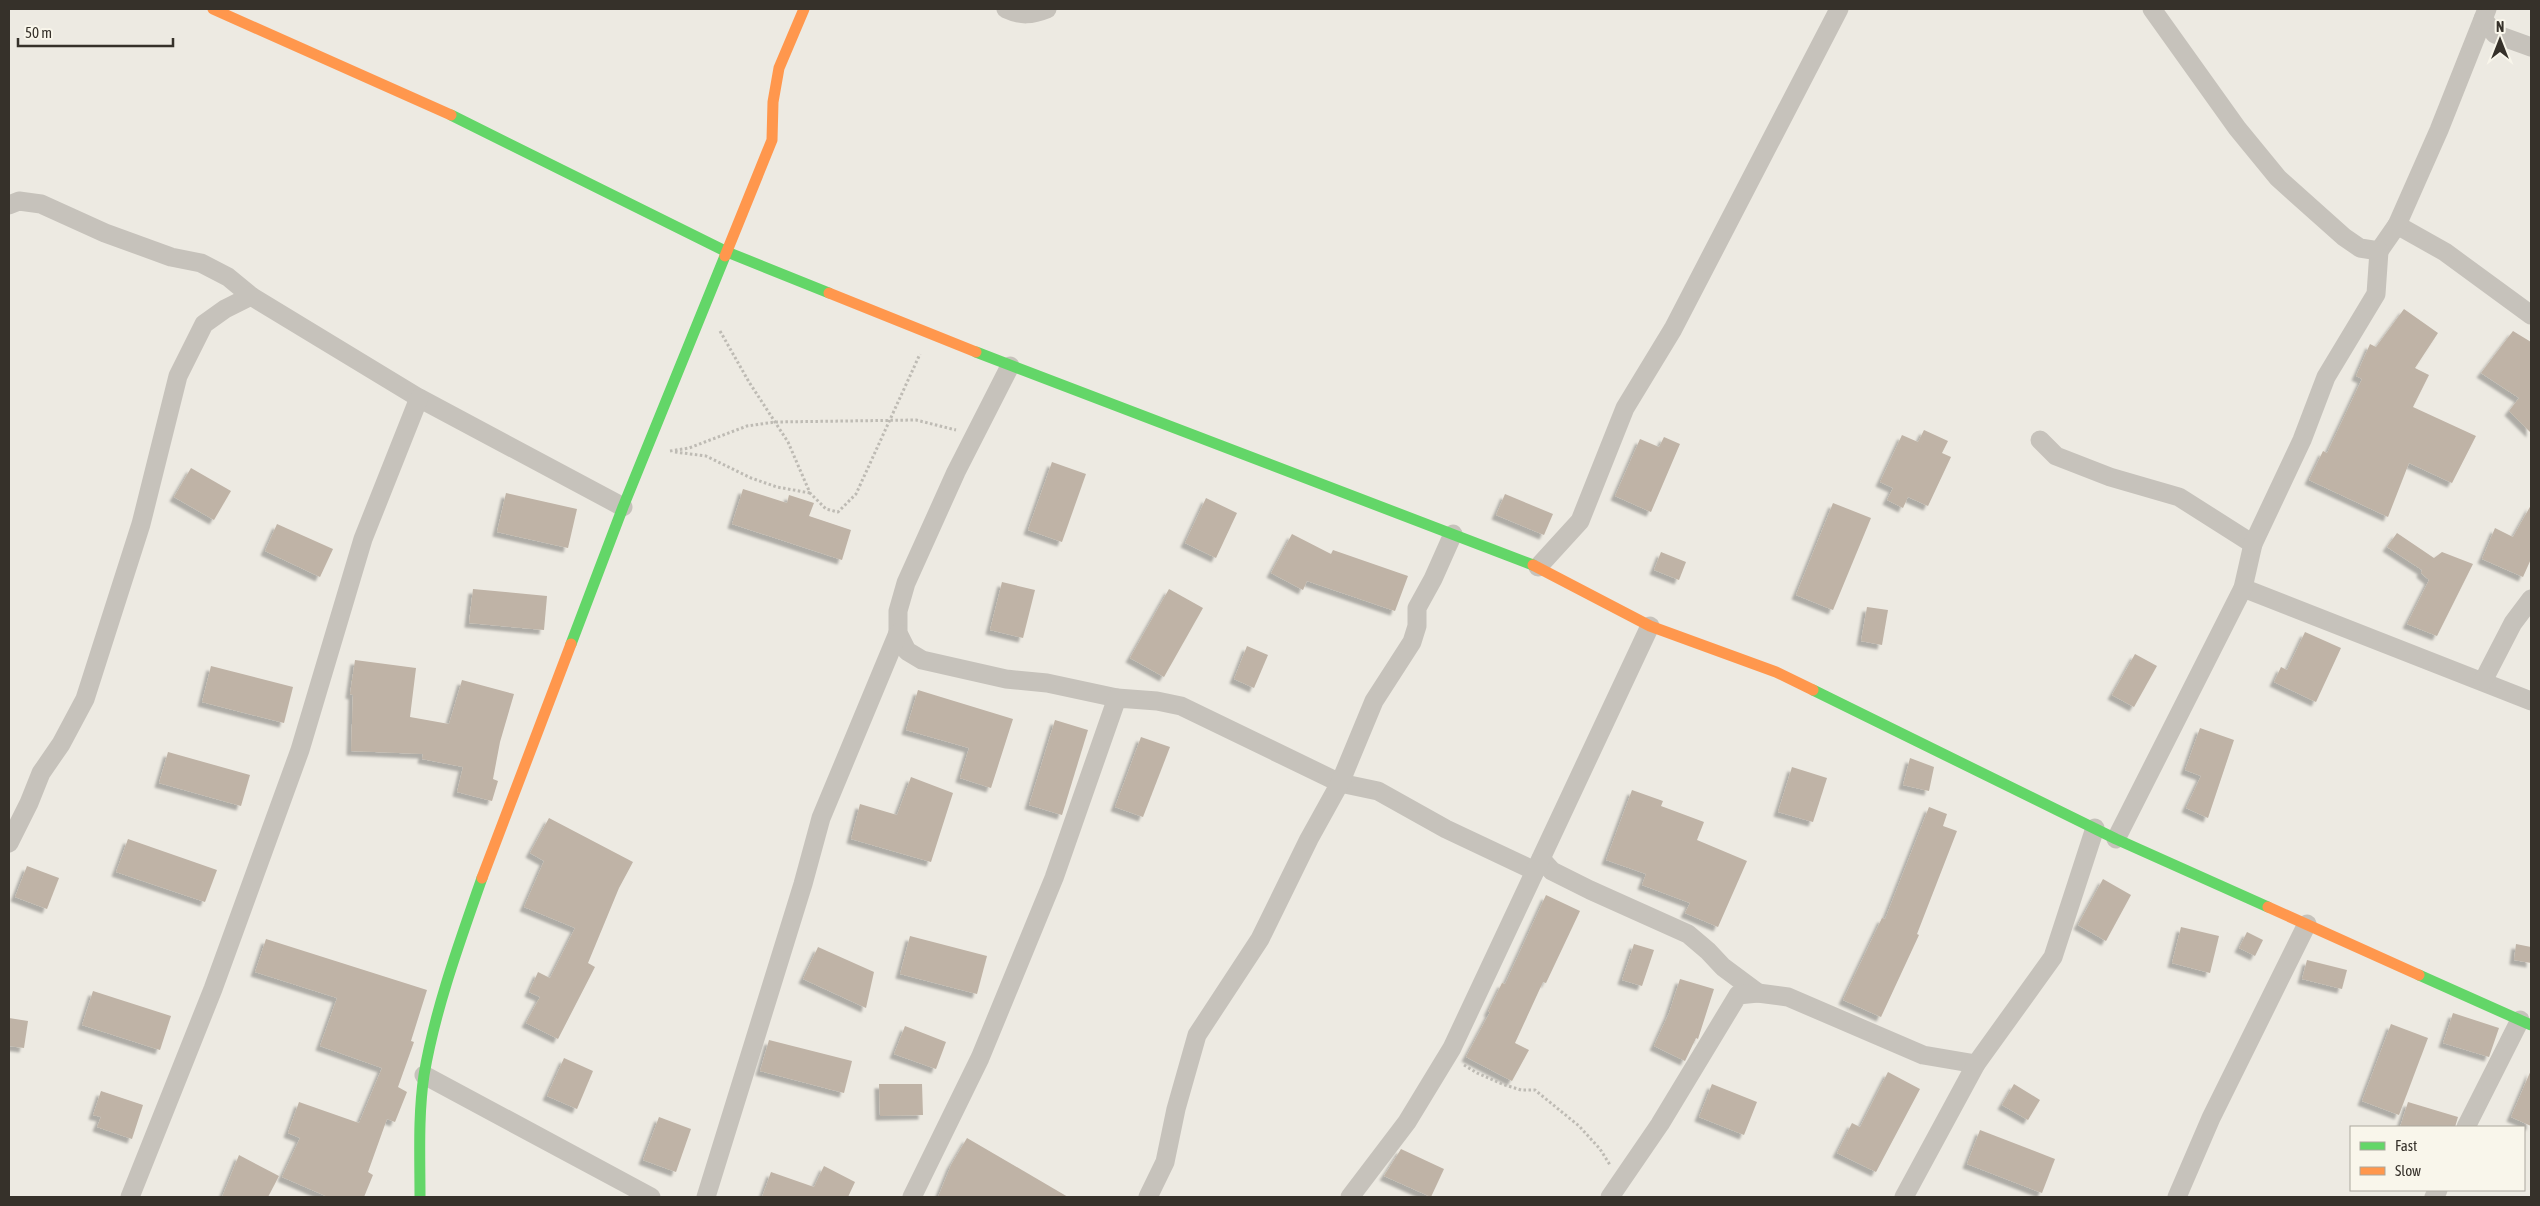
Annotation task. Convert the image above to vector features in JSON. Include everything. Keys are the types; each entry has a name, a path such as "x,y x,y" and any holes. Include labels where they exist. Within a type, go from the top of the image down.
{"street":[{"path":"213,9 490,132 727,252 1010,366 1538,567 1650,626 1776,672 2116,839 2526,1022 2467,1126"},
{"path":"420,1197 420,1121 424,1075 451,965 513,794 623,507 772,140 773,102 779,68 804,9"},
{"path":"1006,9 1017,14 1034,14 1047,9"},
{"path":"1538,567 1580,522 1625,408 1673,329 1839,9"},
{"path":"2152,9 2237,128 2278,178 2344,237 2360,248 2379,251"},
{"path":"2485,14 2495,34 2531,47"},
{"path":"2116,839 2243,588 2253,544 2302,440 2326,377 2376,294 2379,251 2397,225 2439,130 2485,14"},
{"path":"9,205 19,201 41,204 105,233 171,256 201,263 228,278 251,296 419,398 623,507"},
{"path":"2397,225 2445,252 2531,315"},
{"path":"9,843 29,803 41,773 61,744 85,699 141,524 178,376 204,324 225,309 251,296"},
{"path":"706,1197 803,884 821,818 898,633 898,611 906,583 976,431 1010,366"},
{"path":"130,1197 213,989 300,750 363,539 419,398"},
{"path":"2040,440 2056,456 2110,477 2179,497 2253,544"},
{"path":"1148,1197 1165,1162 1176,1109 1198,1035 1260,939 1309,839 1340,783 1374,701 1412,642 1417,626 1417,608 1433,579 1453,534"},
{"path":"2243,588 2531,701"},
{"path":"2483,681 2513,623 2531,599"},
{"path":"1350,1197 1407,1122 1452,1048 1650,626"},
{"path":"898,633 907,650 922,660 1006,679 1047,684 1117,698 1157,701 1181,706 1340,783 1378,791 1446,829 1552,871 1622,907 1688,934 1730,973 1758,993"},
{"path":"912,1197 980,1058 1054,878 1117,698"},
{"path":"1904,1197 1976,1064 2053,957 2095,828"},
{"path":"2177,1197 2211,1118 2307,924"},
{"path":"1610,1197 1660,1124 1738,995 1758,993 1788,997 1923,1055 1976,1064"},
{"path":"424,1075 652,1197"}],"path":[{"path":"705,307 788,442 810,493 826,509 838,512 856,494 929,333"},
{"path":"672,451 705,442 747,426 775,422 916,420 958,431 976,431"},
{"path":"648,445 706,456 760,481 777,487 810,493"},
{"path":"1452,1048 1462,1064 1477,1073 1521,1090 1535,1090 1579,1126 1600,1149 1620,1180"}],"building":[{"path":"2404,309 2438,333 2415,368 2429,375 2413,407 2476,436 2452,483 2409,463 2388,517 2309,480 2323,451 2327,453 2362,379 2356,376 2370,344 2376,347"},
{"path":"2513,331 2531,342 2531,433 2509,411 2519,398 2481,373"},
{"path":"1924,430 1948,441 1942,453 1951,457 1928,506 1908,497 1903,508 1887,500 1893,488 1880,482 1902,435 1918,442"},
{"path":"1664,437 1680,444 1651,512 1615,496 1640,439 1659,447"},
{"path":"1052,462 1086,474 1062,542 1028,530"},
{"path":"191,468 231,491 214,520 174,497"},
{"path":"743,489 787,503 789,495 814,503 809,516 851,530 842,560 732,524"},
{"path":"506,493 577,509 568,548 497,532"},
{"path":"1505,494 1553,514 1544,535 1496,515"},
{"path":"1206,498 1237,513 1216,558 1185,543"},
{"path":"1833,503 1871,518 1833,610 1796,595"},
{"path":"2531,505 2531,559 2523,577 2482,559 2495,528 2513,537"},
{"path":"277,524 333,549 320,577 265,551"},
{"path":"2397,533 2434,558 2442,552 2473,564 2437,636 2407,624 2429,580 2421,573 2422,570 2387,547"},
{"path":"1292,534 1331,554 1333,550 1408,576 1395,611 1307,581 1303,590 1271,573"},
{"path":"1661,552 1686,562 1679,580 1654,570"},
{"path":"1002,582 1035,590 1023,638 990,630"},
{"path":"473,589 547,596 544,630 469,623"},
{"path":"1169,589 1203,608 1164,677 1130,658"},
{"path":"1867,607 1888,610 1882,645 1861,641"},
{"path":"2305,632 2341,648 2316,702 2274,682 2281,667 2287,670"},
{"path":"1247,646 1268,655 1254,688 1234,679"},
{"path":"2135,654 2157,666 2134,707 2112,695"},
{"path":"355,660 416,668 410,717 449,724 462,680 514,694 500,742 493,779 498,781 492,801 457,792 463,767 422,759 423,754 351,751 353,695 350,694"},
{"path":"211,666 293,687 284,723 202,702"},
{"path":"918,690 1013,719 991,788 960,778 969,748 906,730"},
{"path":"1055,720 1088,730 1062,815 1029,805"},
{"path":"2200,728 2234,740 2208,818 2186,808 2201,776 2185,770"},
{"path":"1141,737 1170,747 1143,817 1115,807"},
{"path":"168,752 250,775 241,806 159,783"},
{"path":"1910,758 1934,767 1929,791 1903,785"},
{"path":"1792,767 1827,778 1813,822 1778,812"},
{"path":"911,777 953,793 931,862 851,839 860,804 897,815"},
{"path":"1632,790 1663,801 1661,806 1704,822 1697,840 1747,861 1718,927 1685,913 1690,903 1642,885 1646,874 1606,860"},
{"path":"1929,807 1947,814 1943,826 1957,831 1917,934 1919,935 1881,1017 1843,1000 1882,918 1885,919"},
{"path":"549,818 633,862 619,888 588,963 595,967 558,1039 526,1023 540,997 529,992 538,972 550,978 575,928 524,907 544,861 530,853"},
{"path":"128,839 217,870 205,902 116,872"},
{"path":"27,866 59,878 47,909 15,897"},
{"path":"2103,879 2131,895 2106,941 2078,925"},
{"path":"1546,895 1580,911 1546,983 1543,982 1515,1043 1529,1050 1512,1081 1466,1057 1490,1012 1488,1012 1502,983 1505,984"},
{"path":"2181,927 2219,936 2210,973 2172,963"},
{"path":"2247,932 2263,940 2255,956 2239,948"},
{"path":"910,936 987,956 977,994 900,974"},
{"path":"266,939 427,990 411,1041 414,1042 398,1087 407,1092 395,1122 387,1119 368,1172 373,1175 364,1197 328,1197 282,1177 300,1138 288,1133 299,1102 359,1123 382,1068 320,1046 337,998 255,972"},
{"path":"1634,944 1654,950 1642,986 1622,980"},
{"path":"2516,944 2531,947 2531,963 2514,960"},
{"path":"818,947 874,972 866,1008 803,979"},
{"path":"2307,960 2347,970 2342,989 2302,979"},
{"path":"1680,979 1714,989 1698,1039 1696,1038 1685,1061 1654,1046 1669,1013"},
{"path":"93,991 171,1016 160,1050 82,1025"},
{"path":"2453,1013 2499,1028 2489,1057 2443,1043"},
{"path":"9,1018 28,1021 24,1048 9,1046"},
{"path":"2391,1024 2428,1038 2399,1115 2362,1101"},
{"path":"905,1026 946,1042 936,1069 894,1054"},
{"path":"769,1040 852,1061 844,1093 760,1071"},
{"path":"564,1058 593,1071 577,1109 547,1096"},
{"path":"2531,1070 2531,1126 2511,1117"},
{"path":"1888,1072 1920,1089 1876,1172 1837,1153 1852,1123 1860,1127"},
{"path":"879,1084 922,1084 923,1115 880,1116"},
{"path":"1712,1084 1757,1102 1744,1135 1699,1117"},
{"path":"2014,1084 2040,1100 2028,1120 2002,1105"},
{"path":"101,1091 143,1105 132,1139 97,1127 101,1117 93,1115"},
{"path":"2408,1102 2458,1117 2455,1126 2400,1126"},
{"path":"659,1117 691,1129 676,1172 643,1160"},
{"path":"1980,1130 2055,1159 2042,1193 1967,1164"},
{"path":"967,1138 1068,1197 938,1197 951,1165"},
{"path":"1401,1149 1444,1169 1431,1197 1384,1176"},
{"path":"239,1155 279,1176 268,1197 222,1197"},
{"path":"824,1166 855,1182 848,1197 762,1197 771,1172 814,1187"}],"traffic: fast":[{"path":"451,115 727,252 829,293"},
{"path":"571,644 623,507 725,256"},
{"path":"976,352 1533,565"},
{"path":"1813,690 2116,839 2268,907"},
{"path":"420,1197 421,1105 424,1075 449,975 482,878"},
{"path":"2419,975 2531,1025"}],"traffic: slow":[{"path":"213,9 451,115"},
{"path":"725,256 772,140 773,102 779,68 804,9"},
{"path":"829,293 976,352"},
{"path":"1533,565 1650,626 1776,672 1813,690"},
{"path":"482,878 571,644"},
{"path":"2268,907 2419,975"}]}
